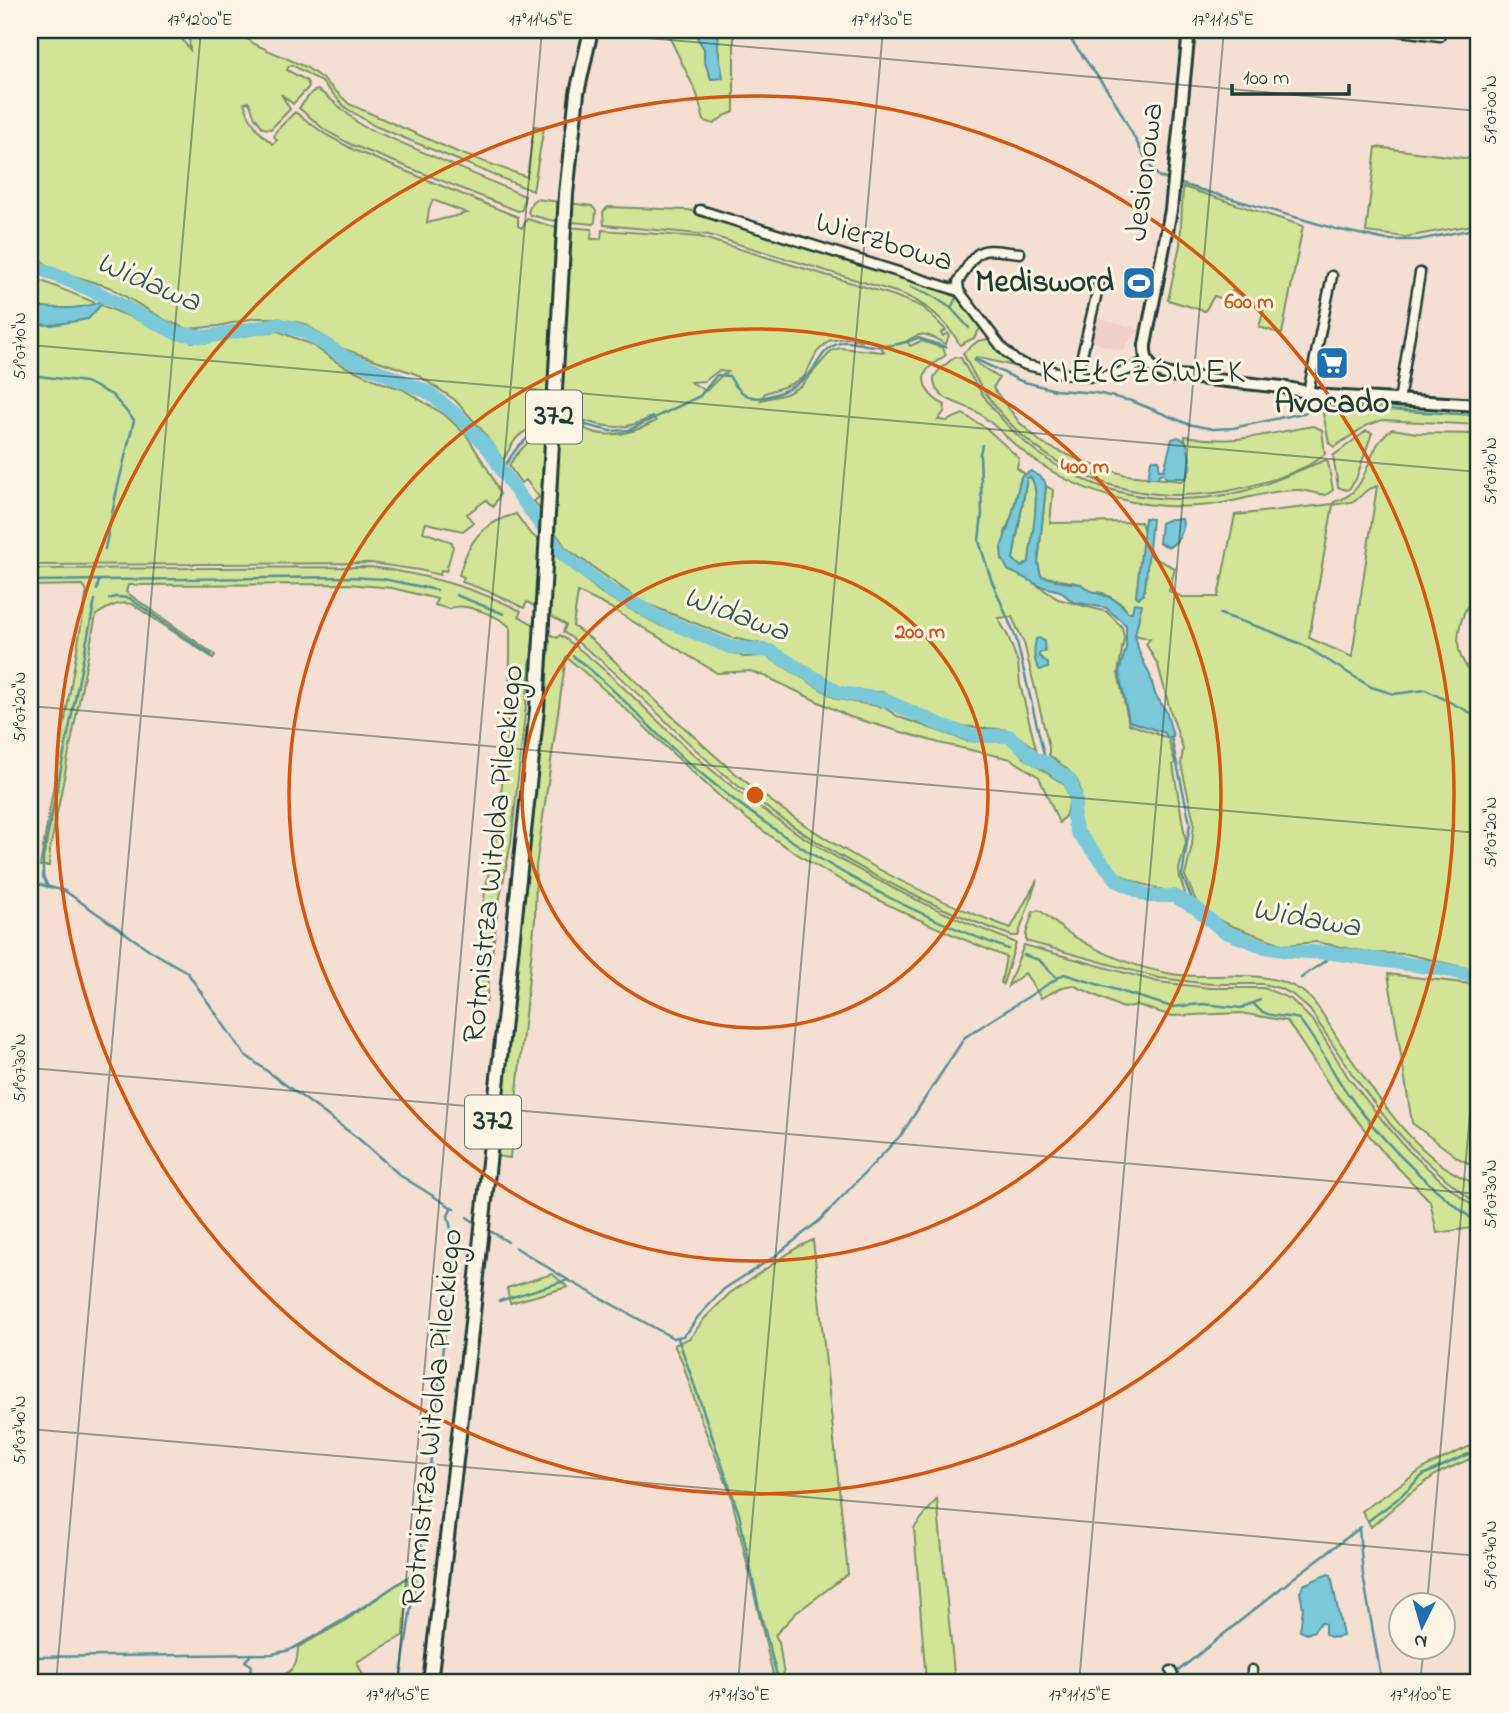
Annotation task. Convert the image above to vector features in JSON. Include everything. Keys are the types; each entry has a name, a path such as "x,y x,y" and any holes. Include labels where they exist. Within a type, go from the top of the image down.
{"main road":[{"name":"Rotmistrza Witolda Pileckiego","path":"430,1683 471,1332 542,640 566,194 577,93 591,30"}],"street":[{"name":"Jesionowa","path":"1146,361 1145,345 1171,211 1189,30"},
{"path":"1393,30 1441,33"},
{"name":"Wierzbowa","path":"700,210 959,291 1003,349 1016,361 1094,379 1130,370 1146,361"},
{"path":"959,291 958,282 978,252 985,250 1020,253"},
{"path":"1399,401 1420,274"},
{"path":"1308,392 1332,276"},
{"path":"1077,376 1099,284"},
{"path":"1146,361 1155,371 1226,383 1269,385 1308,392 1399,401 1479,405"},
{"path":"1252,1670 1252,1683"},
{"path":"1171,1671 1176,1683"}],"shaded area":[{"path":"1094,317 1141,330 1126,344 1124,351 1088,341"}],"green space":[{"path":"30,30 175,30 190,50 186,30 236,30 254,44 306,67 349,104 457,152 527,177 534,126 544,127 533,191 375,126 346,108 322,82 292,65 287,70 307,81 309,87 293,104 281,94 290,109 271,129 263,128 249,102 244,103 255,126 273,144 277,140 274,136 276,131 295,112 325,134 354,150 518,217 518,226 522,228 527,219 551,226 592,229 591,239 601,239 602,230 700,237 895,296 923,307 946,330 941,333 943,336 948,333 949,335 946,344 931,336 922,335 907,341 910,346 921,341 943,348 946,355 928,369 924,380 931,395 945,405 938,420 947,421 963,414 986,428 1019,458 1017,468 1026,475 1021,477 1005,533 1008,570 1026,578 1058,599 1107,612 1122,627 1124,638 1118,673 1129,724 1168,738 1175,763 1173,765 1186,843 1179,869 1187,899 1122,875 1113,869 1083,832 1078,819 1081,806 1080,788 1074,776 1049,755 1024,643 1012,617 998,618 1018,663 1020,684 1036,749 1009,730 960,726 933,717 882,692 850,691 837,686 772,646 732,638 642,602 566,548 534,501 539,497 526,480 521,483 509,466 534,437 533,428 517,437 503,460 482,430 455,400 416,374 341,348 305,324 275,318 255,318 188,329 167,321 109,287 52,269 30,251","holes":["433,200 467,213 427,223","846,338 878,342 884,352 840,348 831,351 801,386 786,394 761,400 765,393 804,377 817,352 829,341","718,371 728,372 706,391 691,382 705,381","652,417 656,421 621,434 603,434 585,429 585,421 619,427"]},
{"path":"666,30 734,30 734,112 714,124 704,121 697,94"},
{"path":"317,90 362,126 525,196 522,210 518,211 352,145 325,130 299,108 312,92"},
{"path":"1376,147 1479,160 1479,224 1405,237 1366,232"},
{"path":"1183,187 1303,226 1282,334 1259,327 1265,306 1232,291 1230,301 1214,296 1205,311 1168,300 1180,245"},
{"path":"536,199 592,206 596,211 595,222 550,220 530,215 528,212"},
{"path":"608,207 689,210 930,285 959,298 981,327 974,338 960,345 936,314 902,294 709,235 604,225 603,212"},
{"path":"30,273 39,280 192,342 278,331 312,345 340,364 402,389 445,415 467,436 500,494 493,507 486,500 467,514 473,523 463,531 426,523 423,532 452,542 446,571 441,570 440,575 371,563 30,565"},
{"path":"989,339 1013,366 976,357 974,361 999,378 993,388 1020,423 1043,444 1089,464 1126,475 1182,481 1186,478 1185,436 1235,439 1314,426 1322,430 1325,454 1298,470 1247,487 1203,494 1160,494 1118,487 1080,473 1044,453 1012,426 985,392 963,353 978,341"},
{"path":"955,357 961,358 984,396 1010,428 1041,455 1074,475 1111,489 1150,497 1192,499 1248,490 1326,460 1333,490 1326,495 1300,490 1277,491 1210,505 1186,507 1138,503 1092,490 1049,470 1022,451 980,414 943,397 938,392 934,377"},
{"path":"1322,400 1479,408 1479,425 1382,420 1366,426 1334,447 1329,443"},
{"path":"1392,429 1417,433 1479,434 1479,592 1464,613 1458,640 1461,657 1479,685 1479,971 1407,954 1373,953 1316,942 1285,945 1215,918 1196,901 1185,876 1194,822 1181,764 1183,749 1158,665 1146,644 1150,639 1135,635 1135,625 1122,604 1103,593 1088,591 1081,584 1041,576 1038,563 1046,486 1053,490 1050,523 1141,522 1152,557 1175,568 1169,591 1182,597 1218,597 1235,515 1333,504 1346,497 1362,480 1383,437","holes":["1377,486 1352,657 1309,638 1333,505 1355,501 1367,490"]},
{"path":"1366,431 1372,433 1356,479 1349,489 1338,487 1333,456"},
{"path":"1030,477 1036,493 1035,517 1029,563 1021,567 1013,559 1027,478"},
{"path":"516,514 529,532 601,593 661,626 690,634 743,657 766,656 837,699 883,707 899,717 967,741 1006,741 1015,746 1023,757 1065,785 1070,801 1065,816 1059,823 1039,777 1011,759 939,743 850,717 750,671 717,673 609,607 578,592 573,626 591,639 698,741 798,821 902,881 1011,928 1037,880 1018,936 932,904 818,842 782,819 714,766 603,662 563,632 566,625 527,602 524,608 462,582 464,577 459,575 463,563 478,535 494,523"},
{"path":"371,567 410,573 466,588 521,611 519,616 557,638 560,635 617,681 707,766 815,845 892,888 1016,943 1003,984 1006,957 898,910 795,853 732,807 566,657 536,866 535,919 510,1158 496,1156 550,641 533,640 511,843 498,907 486,1003 476,1004 484,898 496,839 505,754 510,627 498,618 471,608 449,609 435,605 437,599 392,588 348,584 128,585 126,592 215,655 213,658 132,604 117,604 96,615 50,849 49,866 40,866 87,591 83,585 30,586 30,569"},
{"path":"1039,910 1089,945 1143,967 1188,976 1255,976 1287,983 1302,991 1319,1008 1368,1083 1400,1125 1437,1161 1457,1175 1479,1185 1479,1206 1412,1148 1391,1125 1352,1074 1310,1010 1293,995 1264,984 1210,984 1159,978 1026,941 1033,912"},
{"path":"1024,945 1158,982 1210,988 1264,988 1291,999 1314,1022 1348,1077 1409,1151 1479,1211 1479,1227 1437,1233 1430,1201 1382,1151 1334,1092 1287,1021 1240,1013 1172,1016 1137,1005 1123,1008 1073,985 1041,998 1025,973 1008,986"},
{"path":"1388,974 1479,985 1479,1169 1458,1158 1412,1123"},
{"path":"813,1240 848,1574 796,1613 775,1635 779,1642 785,1683 775,1683 731,1495 674,1345 690,1338 730,1293 798,1247"},
{"path":"552,1274 568,1287 510,1303 507,1288"},
{"path":"1479,1442 1479,1455 1438,1473 1371,1527 1362,1511 1427,1466"},
{"path":"937,1499 955,1683 926,1683 914,1528"},
{"path":"408,1577 404,1635 357,1662 365,1680 360,1683 272,1683 294,1667 298,1647 342,1623"}],"water":[{"path":"693,30 719,30 718,47 723,78 711,79 704,60 704,49"},
{"path":"107,298 88,319 52,325 30,324 30,306 79,307"},
{"path":"1178,437 1186,441 1189,455 1190,469 1186,478 1166,478 1164,474 1159,474 1158,478 1148,478 1151,460 1159,460 1159,470 1164,470 1172,439"},
{"path":"1031,471 1044,480 1046,486 1038,563 1041,576 1081,584 1116,601 1128,612 1132,612 1134,603 1142,604 1135,635 1155,694 1166,711 1173,736 1167,738 1165,733 1129,721 1119,672 1126,648 1126,625 1106,608 1073,602 1060,591 1040,586 1008,570 1002,559 1001,548 1021,477","holes":["1030,477 1034,483 1036,504 1029,562 1021,567 1013,559 1027,478"]},
{"path":"1145,518 1152,519 1145,588 1139,598 1136,596"},
{"path":"1170,519 1182,519 1183,527 1178,539 1169,547 1159,543 1161,523"},
{"path":"1036,639 1044,641 1045,652 1040,652 1039,656 1048,664 1048,668 1040,670 1035,655"},
{"path":"1331,1575 1343,1636 1338,1637 1325,1634 1325,1624 1321,1622 1314,1631 1307,1634 1300,1631 1303,1608 1300,1592 1303,1585"}],"waterway":[{"path":"1064,30 1113,98 1148,163 1158,176 1170,181"},
{"path":"1181,184 1336,229 1387,240 1418,240 1479,228"},
{"name":"Widawa","path":"30,260 41,269 96,292 176,333 206,337 278,324 303,331 345,357 428,392 458,416 490,450 561,553 609,590 664,620 730,647 770,651 840,693 882,699 973,736 1009,736 1036,759 1070,780 1076,800 1073,817 1077,832 1118,881 1148,896 1174,896 1196,908 1223,931 1265,947 1332,953 1479,977"},
{"path":"911,287 931,295 951,308 957,296"},
{"path":"951,308 969,328"},
{"path":"556,426 569,421 610,431 629,430 700,396 717,375 729,376 738,389 748,396 758,398 773,395 801,381 825,352 844,342 887,346 918,338 946,347"},
{"path":"975,359 1021,381 1055,390 1096,393 1132,401 1188,424 1213,429 1233,428 1331,407 1479,415"},
{"path":"30,375 86,382 112,395 134,420 116,494"},
{"path":"502,471 521,444 550,428"},
{"path":"982,445 982,514 979,541 991,579 1016,638 1046,763"},
{"path":"105,549 116,494"},
{"path":"30,581 351,577 383,579 437,590"},
{"path":"97,590 99,580"},
{"path":"456,595 504,614"},
{"path":"109,599 129,598 211,655"},
{"path":"48,887 43,876 43,858 95,600"},
{"path":"1220,614 1303,645 1371,687 1394,694 1426,690 1479,717"},
{"path":"573,656 690,764 801,847 923,914 1008,949"},
{"path":"1171,737 1190,823 1182,876 1196,908"},
{"path":"30,882 65,891 151,951 187,972 244,1054 359,1139 401,1176 454,1209"},
{"path":"1301,978 1332,953"},
{"path":"1024,955 1039,960 1057,978"},
{"path":"515,1247 568,1280 673,1338 683,1336 724,1289 774,1257 820,1220 901,1135 965,1037 1064,974 1172,1007 1203,1004 1241,1008 1260,1000"},
{"path":"1254,1004 1269,1014 1299,1019 1343,1087 1386,1141 1435,1189 1471,1218"},
{"path":"30,1657 272,1654 290,1650 343,1620 416,1572 419,1567 453,1255 453,1237 448,1216 452,1207"},
{"path":"467,1217 474,1222"},
{"path":"492,1232 508,1242"},
{"path":"499,1301 568,1280"},
{"path":"678,1338 739,1514 759,1609 779,1683"},
{"path":"1368,1521 1423,1475 1479,1449"},
{"path":"1178,1671 1361,1527"},
{"path":"1359,1529 1363,1575 1382,1683"},
{"path":"400,1683 416,1572"},
{"path":"249,1683 251,1665 245,1661 250,1656"},
{"path":"1161,1683 1169,1678"}],"place":[{"name":"Medisword","path":"1139,283"},
{"name":"Avocado","path":"1332,363"}],"district":[{"name":"KIEŁCZÓWEK","path":"1144,373"}]}
